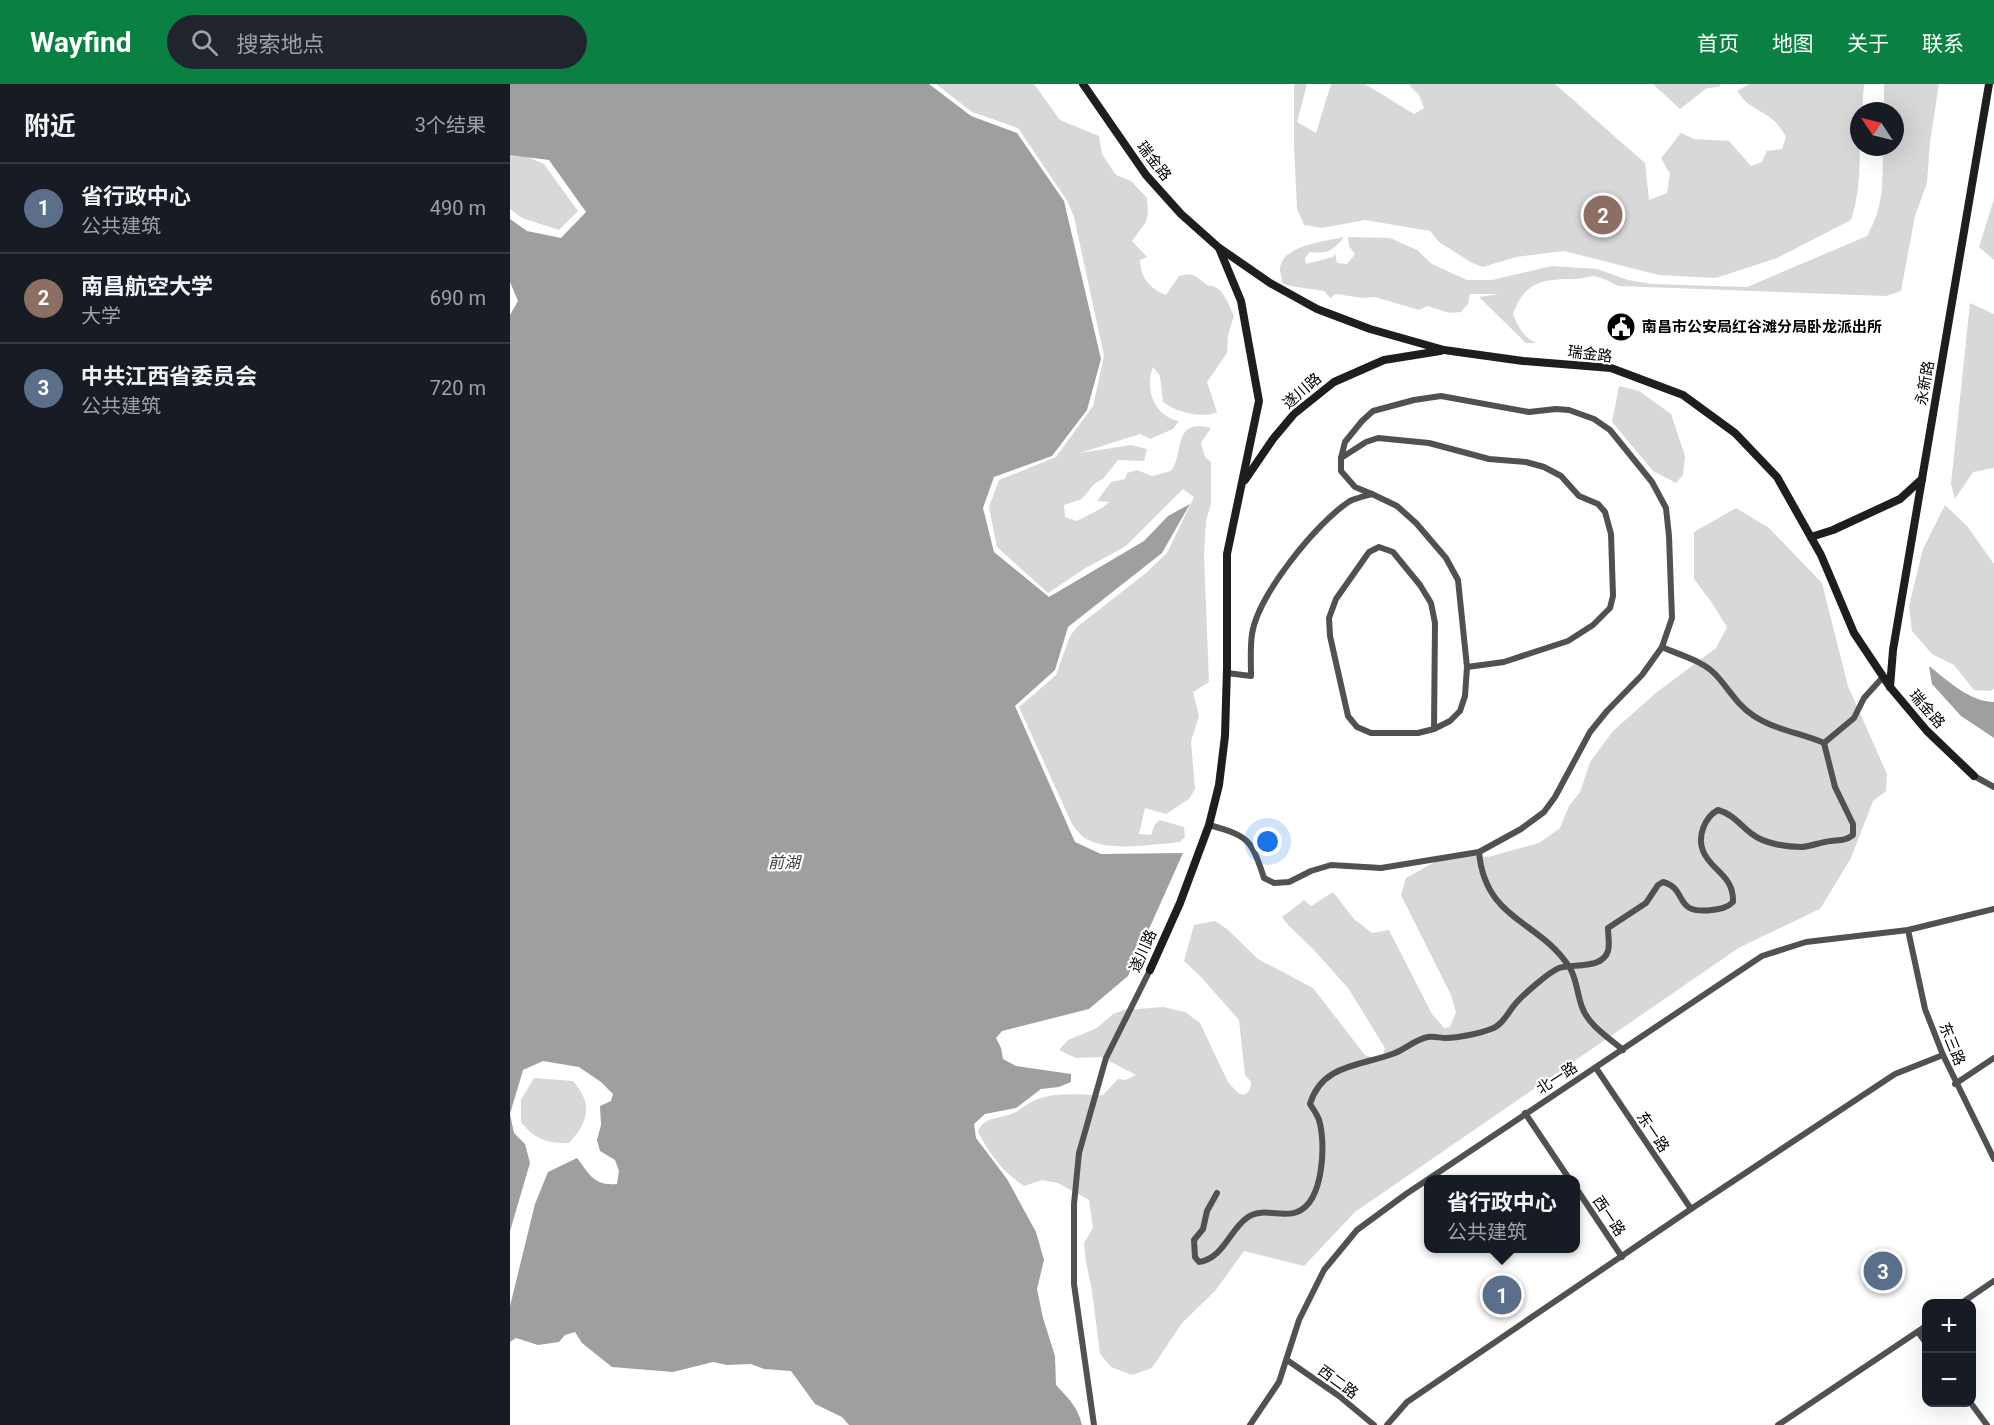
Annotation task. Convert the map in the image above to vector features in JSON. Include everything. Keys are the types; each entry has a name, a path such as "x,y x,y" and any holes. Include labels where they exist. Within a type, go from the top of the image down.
{"street":[{"name":"瑞金路","path":"1083,84 1146,175 1180,214 1218,247 1270,283 1317,309 1370,329 1444,350 1523,361 1611,368 1683,395 1735,433 1777,477 1821,555 1854,633 1890,687 1927,731 1974,776 1994,787"},
{"name":"永新路","path":"1890,687 1892,658 1989,84"},
{"name":"遂川路","path":"1094,1425 1074,1284 1074,1204 1079,1153 1106,1058 1180,903 1209,825 1219,785 1225,736 1227,554 1258,401 1244,310 1218,247"},
{"name":"遂川路","path":"1241,485 1273,439 1294,414 1334,382 1384,360 1444,350"},
{"path":"1209,825 1244,837 1254,848 1264,878 1274,883 1289,882 1311,871 1331,865 1381,868 1479,852 1521,829 1544,812 1555,797 1590,732 1642,675 1662,647 1672,618 1666,508 1652,482 1610,430 1594,419 1569,410 1529,412 1503,409 1452,397 1432,397 1373,411 1346,441 1341,458 1341,471 1355,487 1397,506 1416,523 1446,558 1458,580 1467,667 1465,696 1460,711 1450,721 1434,729 1418,734 1371,733 1357,727 1348,716 1330,636 1329,618 1336,599 1369,552 1379,547 1393,552 1420,585 1431,603 1434,623 1434,729"},
{"path":"1341,458 1366,442 1378,438 1429,442 1489,459 1526,462 1544,467 1562,476 1579,496 1598,504 1605,512 1611,534 1612,596 1610,608 1593,625 1568,641 1504,662 1467,667"},
{"path":"1811,537 1833,531 1900,499 1922,479"},
{"path":"1227,673 1251,676 1252,633 1262,608 1299,549 1351,500 1372,494"},
{"path":"1662,647 1705,665 1716,675 1736,701 1754,716 1784,730 1824,743"},
{"path":"1824,743 1854,718 1864,698 1883,677"},
{"path":"1217,1194 1207,1211 1203,1229 1194,1240 1195,1257 1199,1262 1210,1260 1222,1248 1239,1224 1250,1215 1262,1212 1297,1213 1309,1204 1322,1169 1323,1156 1318,1117 1310,1104 1320,1083 1335,1071 1396,1052 1430,1036 1446,1038 1493,1029 1531,989 1559,968 1570,968 1600,961 1607,954 1609,947 1608,928 1646,903 1658,885 1663,882 1675,888 1684,905 1699,912 1722,909 1733,902 1727,879 1703,851 1701,839 1704,825 1710,814 1718,810 1726,812 1753,835 1768,843 1803,847 1846,840 1853,835 1853,824 1835,787 1824,743"},
{"path":"1479,852 1480,868 1503,909 1550,944 1570,968 1577,985 1581,1007 1587,1019 1623,1050"},
{"name":"北一路","path":"1434,1175 1762,956 1806,942 1908,930 1994,909"},
{"name":"东三路","path":"1908,930 1925,1009 1956,1084 1994,1159"},
{"path":"1387,1425 1407,1402 1691,1209 1895,1074 1943,1055"},
{"path":"1956,1084 1994,1058"},
{"name":"东一路","path":"1596,1068 1691,1209"},
{"path":"1525,1113 1567,1175"},
{"name":"北一路","path":"1250,1425 1279,1382 1299,1320 1324,1270 1358,1230 1424,1182"},
{"name":"西一路","path":"1580,1195 1622,1257"},
{"path":"1967,1299 1994,1281"},
{"path":"1779,1425 1922,1329"},
{"path":"1918,1332 1922,1338"},
{"name":"西二路","path":"1287,1360 1339,1396 1374,1425"},
{"path":"1974,1407 1987,1425"}],"shaded area":[{"path":"936,84 1034,84 1060,120 1099,136 1102,154 1116,175 1131,181 1147,198 1146,222 1132,241 1147,257 1140,260 1147,282 1166,295 1179,276 1188,274 1194,276 1221,292 1234,316 1228,335 1227,353 1207,382 1217,412 1204,415 1168,406 1163,402 1160,376 1153,367 1150,384 1154,401 1164,414 1179,421 1173,429 1150,439 1140,434 1080,453 1131,445 1147,449 1144,461 1118,460 1103,479 1094,484 1082,499 1064,505 1065,517 1077,521 1102,508 1109,502 1097,501 1111,482 1125,479 1127,473 1137,470 1152,476 1171,471 1185,432 1199,426 1211,428 1201,443 1205,457 1211,462 1211,504 1206,521 1204,555 1209,682 1193,692 1199,716 1191,741 1195,789 1189,799 1166,814 1145,808 1139,834 1151,835 1155,824 1160,820 1184,827 1185,837 1180,842 1115,846 1090,841 1081,835 1072,824 1019,707 1056,675 1070,636 1077,627 1146,573 1167,553 1194,497 1183,489 1126,546 1084,569 1048,593 997,547 989,507 999,480 1056,457 1093,406 1104,356 1074,217 1068,202 1018,128 972,112"},
{"path":"1294,84 1307,84 1297,122 1316,133 1331,84 1365,84 1414,114 1424,108 1419,95 1408,84 1555,84 1645,163 1649,200 1667,193 1670,174 1661,158 1681,133 1694,139 1729,141 1751,166 1762,162 1767,151 1782,149 1786,137 1778,125 1748,104 1737,91 1749,84 1864,84 1863,102 1850,102 1850,156 1860,156 1860,166 1851,220 1777,258 1716,278 1659,275 1564,251 1516,257 1483,267 1472,263 1439,242 1430,231 1365,220 1322,228 1304,225 1297,209"},
{"path":"1653,84 1721,84 1719,87 1707,88 1680,109"},
{"path":"1884,84 1939,84 1930,142 1927,183 1915,216 1901,291 1886,296 1619,286 1592,276 1553,280 1536,284 1529,289 1523,295 1513,314 1522,332 1537,343 1526,343 1479,297 1499,294 1470,294 1468,304 1461,312 1450,313 1427,306 1419,310 1375,297 1362,298 1336,294 1330,298 1324,291 1282,283 1280,269 1282,261 1296,249 1306,246 1344,237 1329,250 1310,252 1305,258 1306,264 1333,257 1335,253 1337,263 1347,264 1355,254 1349,246 1348,237 1390,238 1417,250 1432,264 1467,280 1492,280 1552,266 1597,269 1628,280 1651,284 1747,287 1867,236 1880,203 1883,156 1904,156 1904,102 1884,102"},
{"path":"510,149 544,164 578,211 559,230 522,218 510,209"},
{"path":"1994,199 1994,260 1979,247"},
{"path":"1970,303 1994,314 1994,468 1973,472 1955,499 1951,484"},
{"path":"1619,386 1639,391 1671,414 1685,456 1683,475 1676,483 1653,471 1612,422"},
{"path":"1945,505 1967,526 1994,564 1994,689 1990,691 1974,690 1954,665 1932,654 1912,631 1909,606 1923,549"},
{"path":"1736,508 1769,528 1822,583 1848,686 1887,774 1886,791 1873,801 1851,858 1820,909 1740,947 1355,1212 1304,1266 1244,1251 1215,1291 1182,1323 1152,1368 1132,1375 1111,1367 1100,1354 1086,1262 1084,1243 1093,1228 1089,1200 1058,1183 1042,1180 1024,1186 1003,1169 992,1154 978,1131 981,1126 989,1120 1014,1113 1030,1102 1041,1098 1067,1094 1103,1095 1118,1079 1125,1080 1136,1075 1101,1057 1076,1058 1059,1050 1068,1040 1097,1028 1113,1014 1124,1010 1163,1007 1185,1012 1200,1023 1228,1082 1238,1093 1244,1095 1250,1090 1251,1082 1245,1075 1239,1020 1184,961 1194,925 1215,921 1227,929 1258,959 1313,988 1365,1055 1374,1058 1383,1055 1385,1048 1348,988 1282,917 1304,900 1311,906 1333,892 1354,919 1372,933 1389,930 1432,1014 1444,1028 1450,1027 1456,1012 1451,995 1401,895 1406,878 1449,854 1488,857 1539,843 1560,828 1569,806 1580,792 1590,762 1613,731 1657,692 1716,648 1727,627 1694,579 1694,532"},
{"path":"534,1078 573,1081 584,1097 586,1112 584,1120 569,1143 554,1143 542,1139 531,1133 521,1122 521,1100"}],"water":[{"name":"前湖","path":"510,84 929,84 971,116 1017,133 1064,201 1101,359 1087,410 1052,456 994,477 983,508 994,552 1049,597 1144,541 1168,516 1190,504 1162,553 1068,627 1055,670 1015,706 1075,842 1101,854 1183,853 1128,976 1089,1009 1002,1031 996,1038 1003,1059 1016,1066 1071,1074 1071,1082 1059,1087 1041,1089 1016,1108 985,1114 974,1124 976,1138 1007,1179 1036,1232 1044,1260 1037,1289 1055,1356 1056,1385 1075,1408 1082,1425 849,1425 842,1417 815,1404 791,1371 764,1369 751,1364 727,1365 713,1362 673,1372 612,1367 582,1343 575,1332 565,1335 559,1342 538,1345 516,1338 510,1342 510,1306 535,1204 548,1172 577,1158 593,1178 603,1183 617,1184 619,1171 615,1160 600,1151 597,1140 601,1125 600,1106 611,1101 613,1094 601,1082 579,1067 543,1061 523,1070 510,1114 510,315 518,301 510,282 510,219 527,231 561,238 586,212 549,160 510,155"},
{"path":"1929,666 1968,694 1994,702 1994,738 1961,716 1932,684"},
{"path":"510,1114 514,1133 525,1144 530,1163 510,1231"}],"place":[{"name":"南昌航空大学","path":"1603,215"},
{"name":"南昌市公安局红谷滩分局卧龙派出所","path":"1621,327"},
{"name":"中共江西省委员会","path":"1883,1271"},
{"name":"省行政中心","path":"1502,1295"}]}
